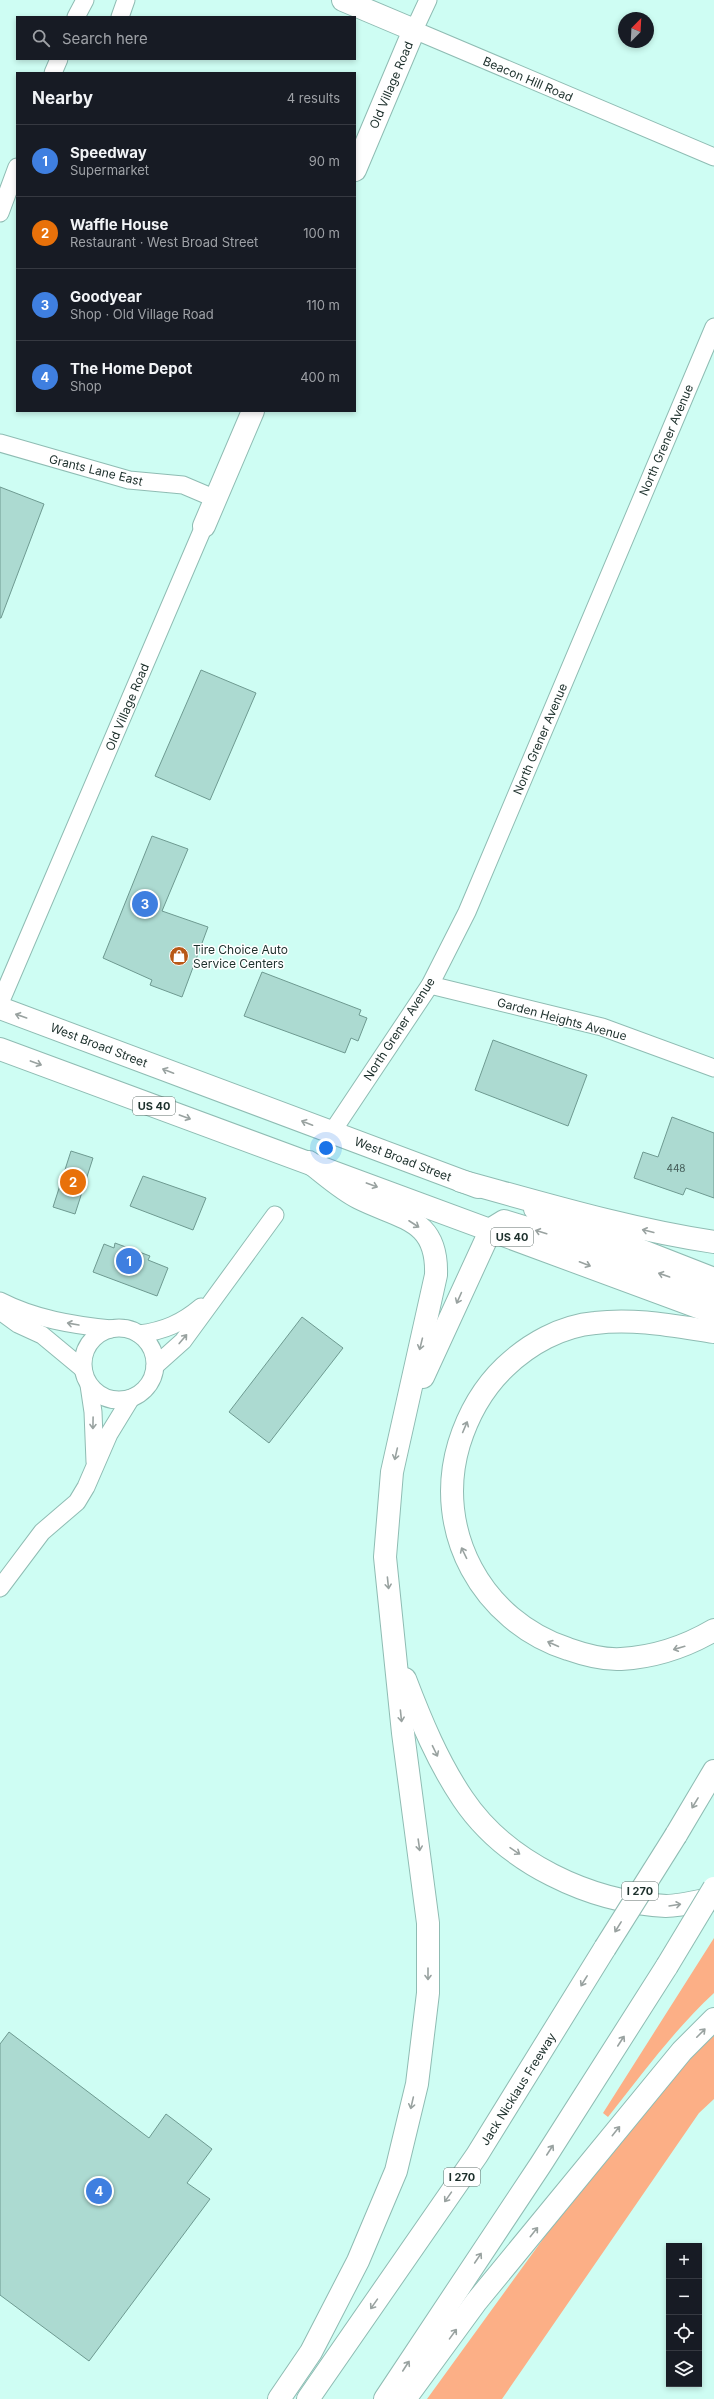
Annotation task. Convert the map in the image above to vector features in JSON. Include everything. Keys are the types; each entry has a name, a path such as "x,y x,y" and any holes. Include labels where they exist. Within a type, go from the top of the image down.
{"main road":[{"name":"Beacon Hill Road","path":"343,0 414,30"},
{"name":"Old Village Road","path":"356,168 414,30"},
{"name":"Old Village Road","path":"204,526 253,412"},
{"name":"West Broad Street","path":"0,1008 332,1132 714,1279"},
{"name":"US 40","path":"0,1049 491,1229 714,1313"},
{"path":"279,2399 311,2352 358,2261 396,2171 416,2084 428,1993 428,1923 394,1650 385,1557 392,1472 436,1275 436,1259 434,1246 423,1230 410,1220 357,1197 309,1162"},
{"path":"461,1181 662,1234 714,1242"},
{"path":"405,1416 491,1229 504,1222 527,1228 714,1293"},
{"path":"714,1332 643,1321 594,1323 543,1338 515,1357 494,1378 476,1402 455,1458 451,1487 453,1516 461,1545 473,1571 493,1599 507,1615 529,1632 554,1645 585,1655 620,1659 653,1655 686,1646 714,1630"},
{"path":"394,1650 423,1726 438,1757 463,1800 500,1841 540,1868 584,1889 623,1900 667,1906 714,1898"},
{"name":"Jack Nicklaus Freeway","path":"308,2399 477,2155 676,1835 714,1771"},
{"path":"384,2399 541,2164 667,1966 714,1888"},
{"path":"405,2399 476,2302 682,2051 714,2019"}],"street":[{"path":"77,16 85,0"},
{"path":"120,16 126,0"},
{"name":"Old Village Road","path":"414,30 428,0"},
{"name":"Beacon Hill Road","path":"414,30 714,157"},
{"path":"53,72 59,60"},
{"path":"0,213 16,170"},
{"name":"North Grener Avenue","path":"332,1132 430,985 467,912 714,327"},
{"name":"Grants Lane East","path":"0,443 129,480 183,485 216,499"},
{"name":"Old Village Road","path":"0,1002 204,526"},
{"name":"Garden Heights Avenue","path":"430,985 602,1027 714,1068"},
{"path":"155,1366 183,1341 216,1294 276,1215"},
{"path":"139,1334 155,1332 174,1326 216,1294"},
{"path":"0,1301 41,1318 77,1325 112,1329 128,1329 139,1334 148,1342 154,1354 155,1366 152,1378 146,1388 131,1398 122,1409 95,1463 86,1487 77,1502 42,1532 0,1588"},
{"path":"0,1311 18,1324 42,1335 83,1369"},
{"path":"95,1463 93,1412 89,1385 83,1369 82,1358 86,1347 94,1337 112,1329"},
{"path":"89,1385 103,1397 114,1400 131,1398"}],"shaded area":[{"path":"714,1938 714,1993 672,2037 608,2117 603,2113"},
{"path":"714,2027 714,2099 699,2113 502,2399 427,2399 572,2199"}],"building":[{"path":"0,487 44,504 1,618 0,618"},
{"path":"201,670 256,693 210,800 155,776"},
{"path":"152,836 188,849 162,911 208,927 182,997 150,985 152,980 103,958"},
{"path":"262,972 361,1010 359,1015 367,1018 358,1041 351,1038 345,1053 244,1016"},
{"path":"493,1040 587,1075 568,1126 475,1090"},
{"path":"672,1117 714,1133 714,1198 686,1188 683,1195 634,1178 643,1152 658,1157"},
{"path":"71,1151 93,1158 75,1214 53,1207"},
{"path":"143,1176 206,1198 193,1230 130,1206"},
{"path":"115,1243 150,1256 148,1260 168,1268 157,1296 93,1272 104,1244 114,1248"},
{"path":"302,1317 343,1348 269,1443 229,1412"},
{"path":"9,2032 149,2138 166,2114 212,2149 187,2183 210,2199 89,2361 0,2295 0,2044"}],"place":[{"name":"Goodyear","path":"145,904"},
{"name":"Tire Choice Auto Service Centers","path":"179,956"},
{"name":"Waffle House","path":"73,1182"},
{"name":"Speedway","path":"129,1261"},
{"name":"The Home Depot","path":"99,2191"}]}
